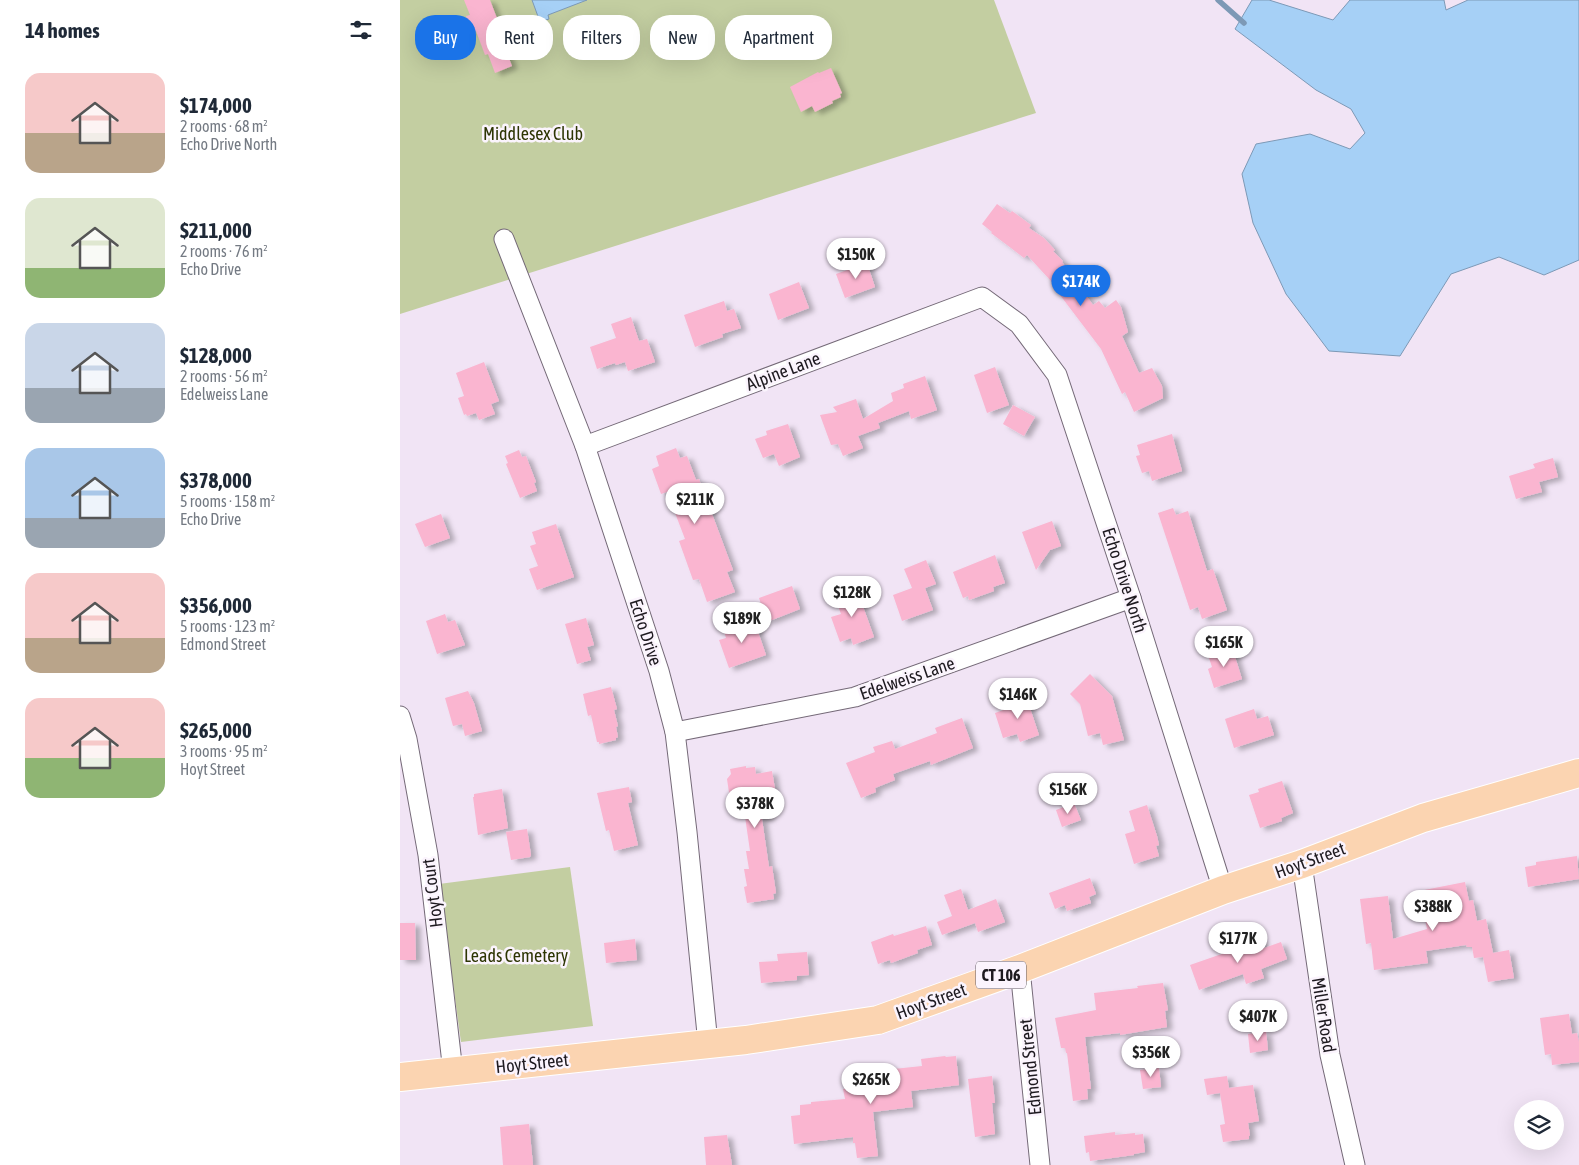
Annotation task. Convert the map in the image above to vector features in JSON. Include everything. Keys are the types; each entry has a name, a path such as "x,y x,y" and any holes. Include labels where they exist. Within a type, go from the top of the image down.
{"main road":[{"name":"Hoyt Street","path":"400,1077 746,1040 878,1020 1223,890 1302,864 1423,818 1579,773"}],"street":[{"name":"Echo Drive","path":"504,239 585,446 659,671 675,732 708,1044"},
{"name":"Alpine Lane","path":"585,446 982,297"},
{"name":"Echo Drive North","path":"982,297 1019,324 1057,375 1131,598 1223,890"},
{"name":"Edelweiss Lane","path":"675,732 855,697 1131,598"},
{"name":"Hoyt Court","path":"400,716 407,739 428,855 452,1072"},
{"name":"Miller Road","path":"1302,864 1330,1056 1355,1165"},
{"name":"Edmond Street","path":"1020,968 1040,1165"}],"green space":[{"name":"Middlesex Club","path":"400,0 994,0 1036,113 400,314"},
{"name":"Leads Cemetery","path":"570,867 593,1026 461,1042 439,884"}],"water":[{"path":"532,0 587,0 548,15 537,15"},
{"path":"1252,0 1269,0 1333,20 1350,0 1444,0 1446,10 1468,0 1579,0 1579,260 1544,275 1499,257 1451,274 1400,356 1329,351 1286,294 1253,223 1242,174 1256,144 1310,134 1350,149 1365,133 1351,109 1316,90 1235,29"}],"building":[{"path":"464,0 490,0 496,15 486,15 486,55 476,31 476,15 470,15"},
{"path":"490,60 510,60 512,66 495,73"},
{"path":"831,68 842,93 840,94 841,97 815,112 812,106 801,112 790,87 818,72"},
{"path":"997,204 1010,213 1012,211 1031,225 1029,228 1044,238 1055,250 1053,251 1063,261 1093,305 1099,301 1105,308 1116,300 1121,307 1128,332 1122,336 1139,373 1152,368 1162,386 1163,398 1134,412 1125,392 1122,394 1101,349 1060,295 1062,293 1027,255 1024,258 982,224"},
{"path":"867,263 875,287 845,298 836,274"},
{"path":"799,282 809,308 778,320 769,294"},
{"path":"724,301 727,311 734,309 741,328 722,334 723,337 695,347 684,315"},
{"path":"631,317 639,341 647,339 655,362 628,371 625,362 597,369 590,347 616,338 611,324"},
{"path":"484,362 499,401 491,404 495,414 479,420 476,413 464,415 458,398 464,396 456,373"},
{"path":"995,367 1009,405 987,413 974,375"},
{"path":"925,376 937,410 911,419 909,411 878,423 880,428 858,436 863,448 843,456 838,444 831,445 820,415 837,412 833,407 856,399 863,419 893,401 891,393 904,388 903,384"},
{"path":"1013,405 1035,417 1024,436 1003,424"},
{"path":"788,424 800,457 779,466 774,454 763,458 755,439 767,435 766,431"},
{"path":"1172,434 1182,471 1152,481 1149,471 1142,473 1136,456 1140,455 1137,445"},
{"path":"676,448 680,458 687,456 696,480 699,479 733,570 727,572 735,592 707,602 699,579 693,580 679,541 685,539 667,492 661,494 652,469 659,466 656,456"},
{"path":"519,450 522,457 526,456 536,482 534,483 537,491 520,498 506,464 508,463 505,456"},
{"path":"1553,458 1558,477 1539,482 1542,492 1516,499 1509,476 1535,468 1533,464"},
{"path":"1173,508 1176,515 1188,511 1207,571 1213,569 1227,610 1202,619 1198,607 1190,610 1158,513"},
{"path":"441,514 450,538 425,547 415,524"},
{"path":"1052,521 1061,546 1050,550 1036,570 1022,532"},
{"path":"556,524 574,577 537,590 529,569 538,566 530,546 536,544 532,532"},
{"path":"995,555 1005,583 993,587 994,591 969,600 968,596 963,598 953,572"},
{"path":"926,560 936,584 925,588 933,610 902,621 893,595 912,588 904,569"},
{"path":"792,586 800,609 767,622 759,598"},
{"path":"856,587 874,637 853,645 851,638 840,642 831,617 841,614 834,595"},
{"path":"445,614 448,622 455,620 465,645 437,654 426,621"},
{"path":"586,618 594,645 587,647 591,660 577,664 565,624"},
{"path":"754,620 766,655 729,668 719,640 726,638 724,631"},
{"path":"1232,647 1242,679 1214,688 1208,669 1212,667 1208,655"},
{"path":"1090,674 1112,696 1124,740 1103,745 1100,733 1088,736 1080,704 1070,694"},
{"path":"611,687 617,709 614,710 618,726 616,727 618,737 616,740 599,744 591,715 588,716 583,694"},
{"path":"468,691 474,703 482,731 465,736 462,724 453,726 445,698"},
{"path":"1026,696 1039,735 1020,742 1017,734 1003,738 995,713 1009,708 1007,702"},
{"path":"1254,709 1257,719 1268,716 1274,735 1234,748 1225,719"},
{"path":"962,718 973,748 931,765 930,761 893,774 895,780 875,788 876,792 861,798 846,763 875,752 873,747 892,741 895,749 937,733 935,728"},
{"path":"746,766 746,768 755,767 756,774 772,771 775,789 767,790 769,800 766,800 769,818 762,819 769,867 772,866 776,893 773,894 774,899 747,903 744,887 747,886 744,869 749,869 746,851 750,851 743,803 741,797 730,799 727,779 731,774 730,769"},
{"path":"1282,781 1293,813 1281,818 1282,821 1260,828 1249,795 1259,792 1258,789"},
{"path":"629,787 632,802 628,803 638,845 614,851 609,830 606,831 597,793"},
{"path":"502,789 508,828 478,835 474,794"},
{"path":"1074,803 1081,820 1062,827 1056,810"},
{"path":"1147,805 1157,836 1159,845 1156,846 1159,856 1134,864 1125,834 1135,831 1129,811"},
{"path":"527,829 530,857 511,860 506,832"},
{"path":"1577,856 1579,879 1528,887 1525,867 1536,865 1536,862"},
{"path":"1090,878 1096,894 1089,897 1091,903 1067,911 1065,905 1055,909 1049,893"},
{"path":"1465,882 1469,901 1473,900 1477,921 1486,919 1493,953 1509,950 1514,978 1488,982 1483,957 1474,958 1472,947 1467,947 1466,945 1426,951 1428,963 1374,970 1371,943 1366,944 1360,899 1388,896 1393,939 1427,929 1419,891"},
{"path":"961,889 968,910 996,899 1005,922 978,932 975,923 942,935 937,922 952,916 944,895"},
{"path":"400,923 415,923 416,960 400,960"},
{"path":"926,926 932,945 917,950 918,953 891,963 890,960 878,964 871,942 893,934 894,936"},
{"path":"635,939 637,960 606,963 604,943"},
{"path":"1262,940 1264,948 1281,942 1287,959 1261,969 1264,978 1246,984 1243,974 1199,990 1190,965"},
{"path":"807,952 809,975 797,976 797,980 761,983 759,962 778,961 777,954"},
{"path":"1163,983 1168,1010 1165,1011 1167,1027 1120,1035 1120,1033 1085,1037 1091,1089 1087,1089 1088,1099 1073,1101 1067,1053 1065,1048 1061,1048 1055,1018 1096,1010 1094,993"},
{"path":"1569,1014 1572,1034 1577,1033 1579,1042 1579,1062 1552,1065 1551,1054 1545,1055 1540,1018"},
{"path":"1266,1031 1268,1050 1250,1053 1248,1034"},
{"path":"956,1056 959,1085 911,1091 913,1107 873,1112 878,1156 857,1158 853,1137 794,1144 791,1116 800,1115 800,1105 811,1104 811,1102 845,1099 843,1089 886,1084 884,1070 922,1066 921,1059"},
{"path":"1159,1068 1161,1087 1143,1089 1140,1070"},
{"path":"992,1076 995,1103 992,1103 995,1134 975,1137 968,1079"},
{"path":"1227,1076 1229,1088 1253,1085 1259,1121 1248,1123 1249,1139 1223,1142 1220,1125 1225,1124 1220,1093 1207,1095 1204,1079"},
{"path":"529,1124 533,1165 503,1165 500,1127"},
{"path":"1115,1132 1115,1135 1143,1134 1145,1152 1090,1161 1089,1152 1086,1153 1084,1136"},
{"path":"727,1135 732,1165 706,1165 704,1137"}],"waterway":[{"path":"1218,0 1244,23"}]}
